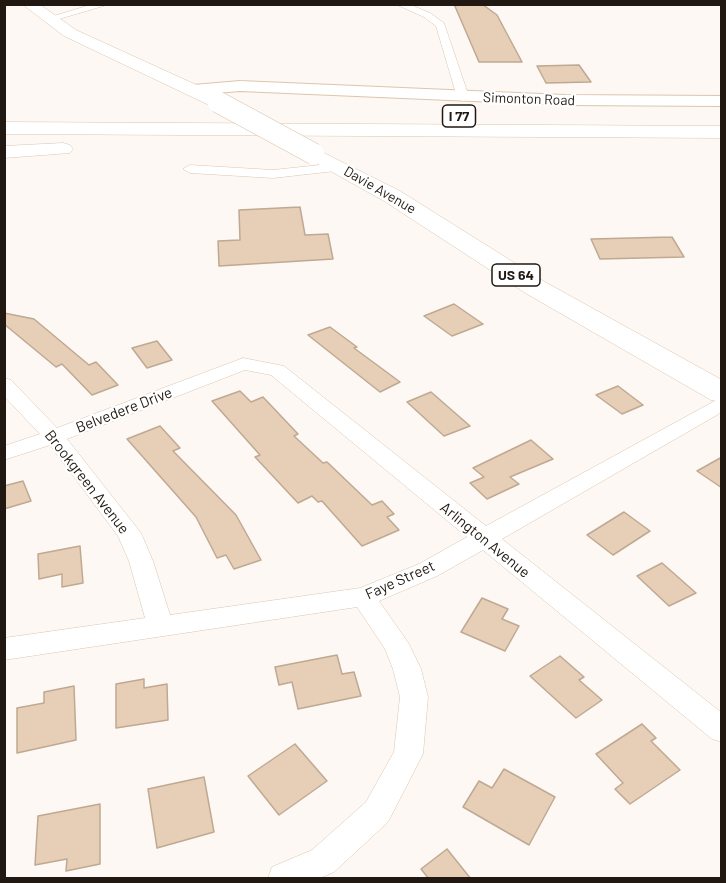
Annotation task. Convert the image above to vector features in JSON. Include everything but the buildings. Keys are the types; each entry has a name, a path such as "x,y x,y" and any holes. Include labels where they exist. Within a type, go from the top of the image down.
{"main road":[{"name":"Davie Avenue","path":"29,4 70,33 218,102 339,167 418,212 536,288 722,393"},
{"name":"I 77","path":"4,113 722,116"},
{"name":"I 77","path":"4,128 722,132"},
{"path":"4,133 233,130"},
{"path":"4,152 567,132"}],"street":[{"path":"49,19 106,4"},
{"path":"399,4 427,15 441,25 463,97"},
{"name":"Simonton Road","path":"193,90 240,86 463,97 722,101"},
{"path":"190,169 273,174 339,167"},
{"name":"Belvedere Drive","path":"4,453 54,437 243,364"},
{"name":"Arlington Avenue","path":"243,364 277,370 722,730"},
{"name":"Brookgreen Avenue","path":"4,384 54,437 129,533 141,561 160,626"},
{"name":"Faye Street","path":"4,649 363,597 428,570 722,403"},
{"path":"284,879 323,861 377,812 408,754 414,697 407,669 396,644 363,597"}]}
